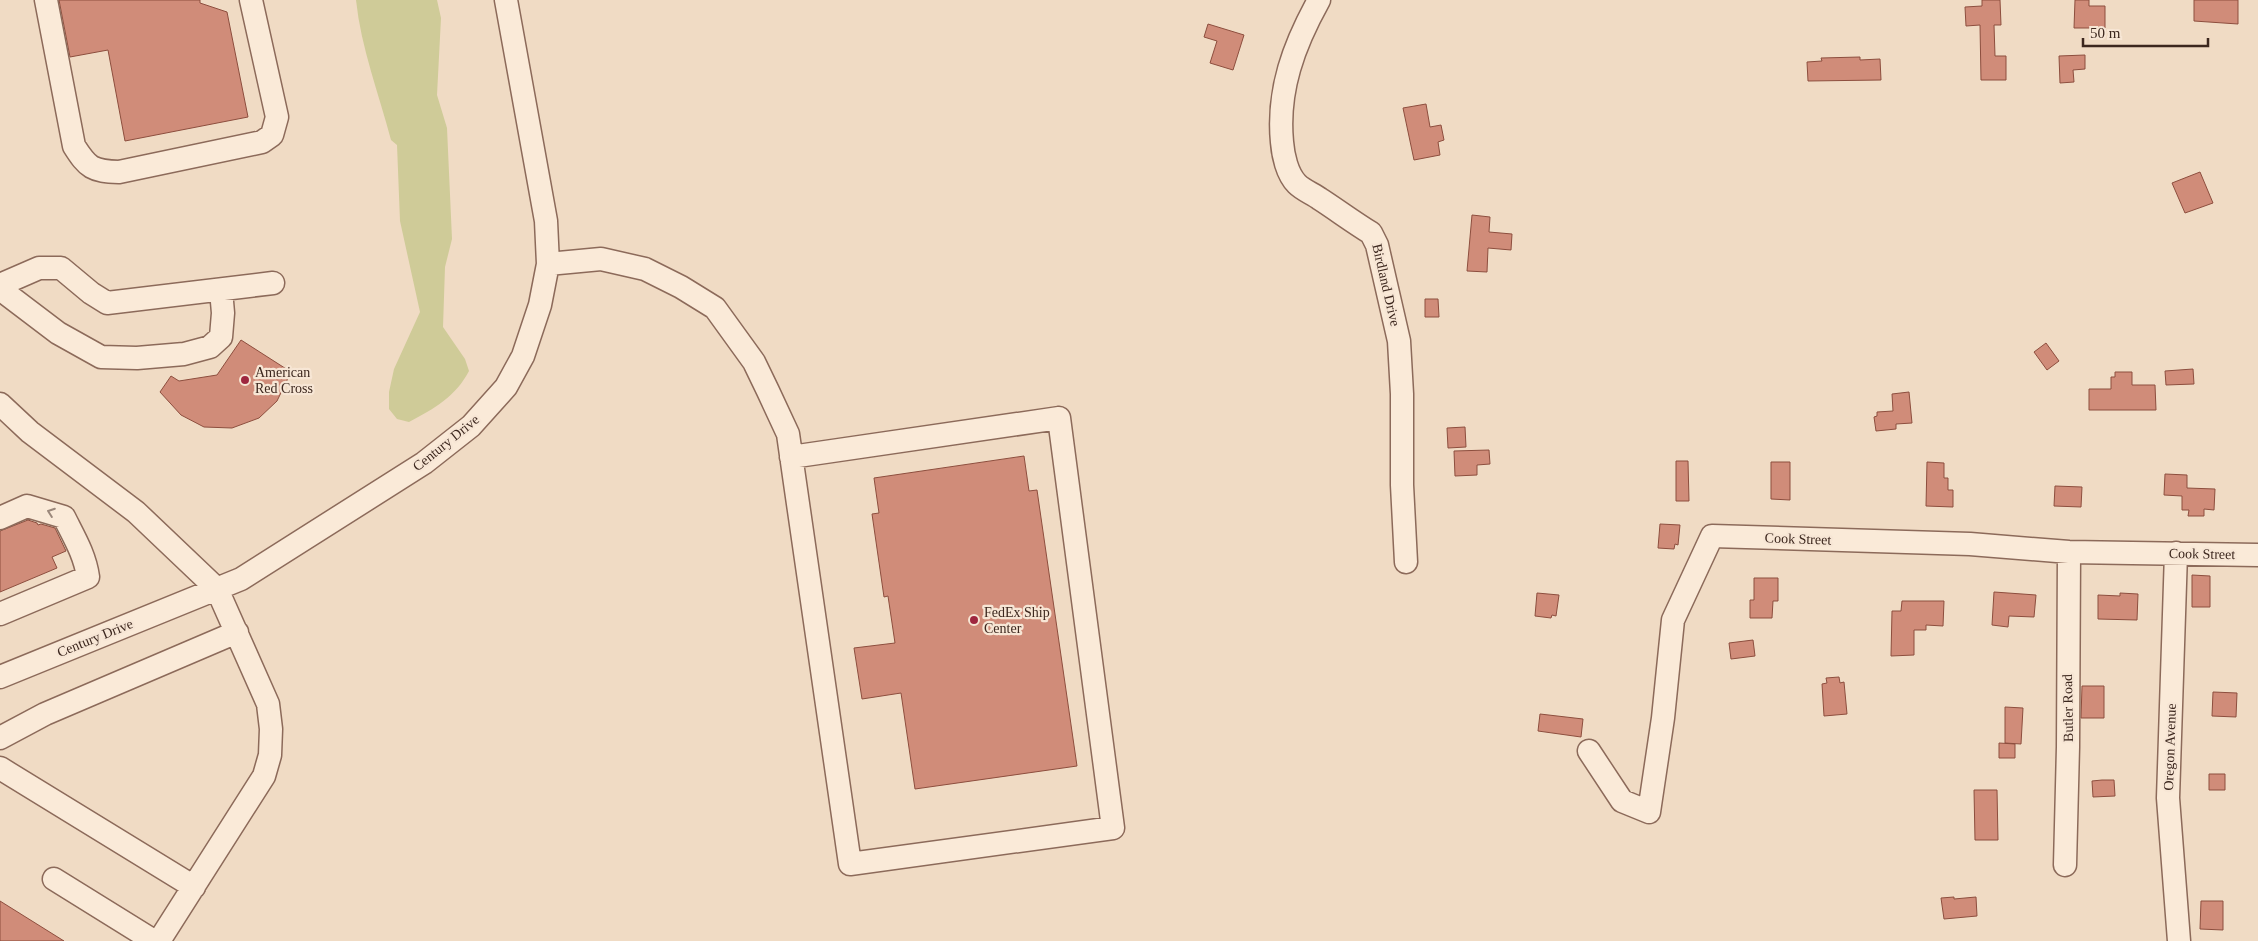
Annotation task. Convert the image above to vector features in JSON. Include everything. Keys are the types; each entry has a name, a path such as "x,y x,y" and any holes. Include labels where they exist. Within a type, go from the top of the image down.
{"street":[{"path":"46,0 74,146 85,163 97,171 119,172 262,142 272,135 277,117 251,0"},
{"name":"Century Drive","path":"0,677 242,579 424,464 471,426 506,387 523,356 540,305 548,264 546,221 506,0"},
{"name":"Birdland Drive","path":"1319,0 1296,48 1283,89 1280,114 1282,150 1287,167 1296,184 1370,233 1377,245 1399,341 1402,394 1402,485 1406,562"},
{"path":"548,264 601,259 644,269 681,287 716,308 754,362 788,434 791,457 850,864 1112,828 1059,418 791,457"},
{"path":"221,290 223,312 221,337 210,347 184,354 137,358 101,356 58,333 0,287 39,268 61,268 91,293 107,303 273,283"},
{"path":"0,404 30,432 136,512 217,589 268,704 271,729 270,754 264,776 159,941"},
{"path":"0,518 27,506 64,517 80,548 86,564 88,577 0,614"},
{"name":"Cook Street","path":"1590,751 1622,801 1649,812 1663,718 1673,620 1712,536 1970,544 2069,552 2258,555"},
{"name":"Butler Road","path":"2065,865 2069,552"},
{"name":"Oregon Avenue","path":"2176,553 2168,798 2178,941"},
{"path":"0,738 45,714 237,632"},
{"path":"0,768 194,887"},
{"path":"54,879 154,941"}],"shaded area":[{"path":"356,0 437,0 441,18 437,95 447,128 452,239 445,267 443,327 465,359 469,371 451,395 409,422 397,419 389,409 389,392 394,369 420,312 400,221 397,145 391,140 371,71 358,18"}],"building":[{"path":"59,0 200,0 200,3 227,12 248,117 125,141 108,50 70,57"},
{"path":"1982,0 2000,0 2001,25 1994,25 1995,56 2006,56 2006,80 1981,80 1980,25 1966,26 1965,7 1982,6"},
{"path":"2075,0 2089,0 2089,6 2105,6 2105,28 2074,28"},
{"path":"2194,0 2238,0 2238,24 2194,21"},
{"path":"1208,24 1244,35 1233,70 1210,63 1217,41 1204,37"},
{"path":"2085,55 2085,69 2073,70 2074,82 2060,83 2059,56"},
{"path":"1860,57 1860,60 1880,59 1881,80 1808,81 1807,62 1822,61 1821,58"},
{"path":"1426,104 1430,127 1441,125 1444,140 1438,142 1440,155 1414,160 1403,108"},
{"path":"2200,172 2213,203 2185,213 2172,183"},
{"path":"1472,215 1490,217 1489,232 1512,234 1511,250 1488,248 1487,272 1467,271"},
{"path":"1425,299 1438,299 1439,317 1425,317"},
{"path":"241,340 291,372 277,401 259,418 232,428 204,427 181,415 160,392 171,376 179,381 217,375"},
{"path":"2046,343 2059,361 2047,370 2034,352"},
{"path":"2193,369 2194,384 2166,385 2165,371"},
{"path":"2115,372 2132,372 2132,385 2155,385 2156,410 2089,410 2089,389 2111,389 2111,377 2115,377"},
{"path":"1909,392 1912,423 1896,424 1896,429 1876,431 1874,417 1877,416 1877,412 1893,411 1892,394"},
{"path":"1465,427 1466,447 1448,448 1447,428"},
{"path":"1489,450 1490,464 1477,465 1477,475 1455,476 1454,451"},
{"name":"FedEx Ship Center","path":"1024,456 1029,491 1037,490 1077,766 915,789 901,693 862,699 854,648 895,643 888,596 884,597 872,514 879,513 874,478"},
{"path":"1676,461 1688,461 1689,501 1676,501"},
{"path":"1771,462 1790,462 1790,500 1771,499"},
{"path":"1927,462 1944,463 1944,478 1948,478 1948,490 1953,490 1953,507 1926,506"},
{"path":"2165,474 2187,475 2187,488 2215,489 2214,510 2204,509 2204,516 2188,516 2189,510 2182,510 2182,496 2164,495"},
{"path":"2055,486 2082,487 2081,507 2054,506"},
{"path":"28,520 38,525 41,524 55,528 66,551 52,557 57,568 0,592 0,531"},
{"path":"1660,524 1680,525 1678,545 1675,544 1674,549 1658,548"},
{"path":"2192,575 2210,576 2210,607 2192,607"},
{"path":"1754,578 1778,578 1778,601 1773,601 1772,618 1750,618 1750,600 1754,600"},
{"path":"1994,592 2036,595 2034,617 2009,616 2008,627 1992,625"},
{"path":"1537,593 1559,595 1556,616 1552,615 1551,618 1535,616"},
{"path":"2120,593 2138,594 2137,620 2098,619 2098,595 2120,596"},
{"path":"1902,601 1944,601 1943,626 1926,625 1926,630 1914,630 1914,655 1891,656 1892,611 1901,611"},
{"path":"1753,640 1755,656 1731,659 1729,643"},
{"path":"1839,677 1840,683 1844,682 1847,714 1824,716 1822,684 1827,683 1826,678"},
{"path":"2082,686 2104,686 2104,718 2081,718"},
{"path":"2213,692 2237,693 2236,717 2212,716"},
{"path":"2005,707 2023,708 2021,744 2005,743"},
{"path":"1540,714 1583,719 1581,737 1538,731"},
{"path":"1999,743 2015,744 2015,758 1999,758"},
{"path":"2209,774 2225,774 2225,790 2209,790"},
{"path":"2114,780 2115,796 2093,797 2092,781"},
{"path":"1974,790 1997,790 1998,840 1975,840"},
{"path":"1954,897 1954,899 1976,897 1977,916 1944,919 1941,898"},
{"path":"0,901 64,941 0,941"},
{"path":"2201,901 2223,901 2223,930 2200,929"}],"place":[{"name":"American Red Cross","path":"245,380"},
{"name":"FedEx Ship Center","path":"974,620"}]}
